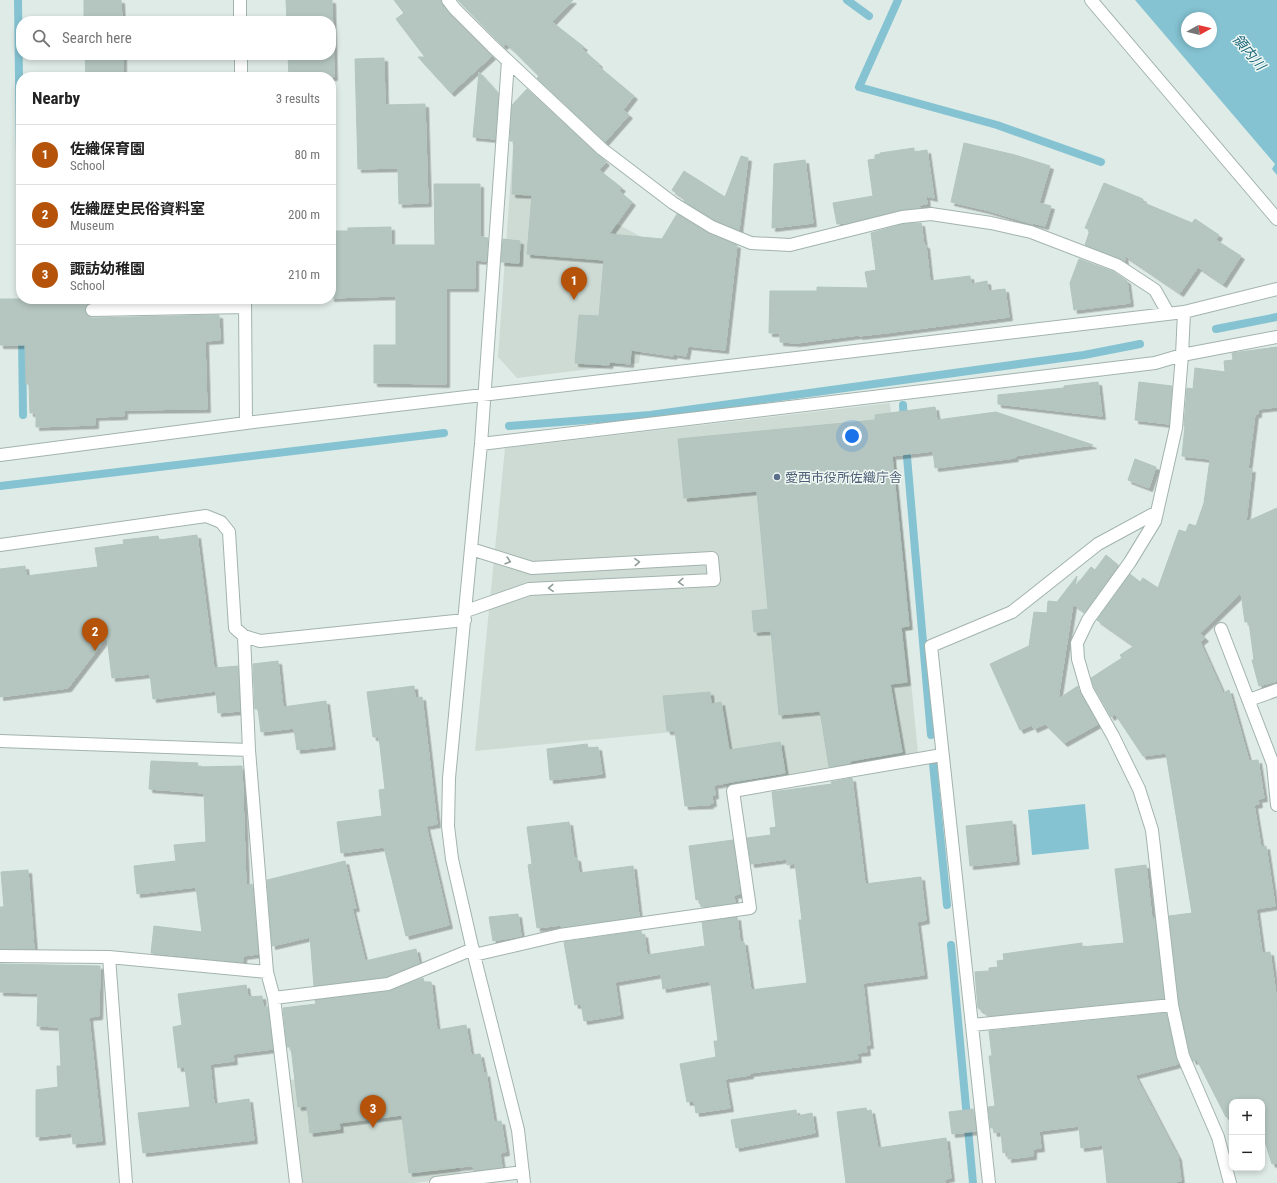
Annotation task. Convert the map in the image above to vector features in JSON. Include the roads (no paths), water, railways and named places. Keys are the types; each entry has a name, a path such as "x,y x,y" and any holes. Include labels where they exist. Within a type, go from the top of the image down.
{"street":[{"path":"240,0 240,16"},
{"path":"448,0 455,9 508,61 602,149 673,203 712,227 751,243 790,245 902,217 931,214 991,223 1031,232 1116,265 1155,290 1168,314"},
{"path":"1091,0 1277,220"},
{"path":"241,60 241,72"},
{"path":"436,1183 523,1178 518,1130 452,859 448,826 449,778 481,444 508,61"},
{"path":"0,455 246,423 1184,312 1277,289"},
{"path":"92,310 223,304"},
{"path":"245,304 246,423"},
{"path":"1184,312 1176,428 1155,521 1130,562 1088,620 1078,644 1078,659 1087,690 1113,736 1139,789 1152,830 1172,1005 1183,1056 1218,1137 1230,1183"},
{"path":"481,444 1155,363 1182,355 1277,337"},
{"path":"989,1183 930,646 1012,612 1098,544 1157,512"},
{"path":"0,545 206,516 221,522 230,532 235,628 244,636 260,641 465,616 529,589 714,580 712,558 532,568 471,549"},
{"path":"1222,629 1273,764 1277,805"},
{"path":"244,636 248,750 267,972 274,998 296,1183"},
{"path":"1249,700 1277,690"},
{"path":"0,741 248,750"},
{"path":"274,998 388,984 474,952 560,935 750,908 733,790 942,755"},
{"path":"0,956 109,957 267,972"},
{"path":"109,957 126,1183"},
{"path":"972,1025 1172,1005"}],"water":[{"name":"領内川","path":"1135,0 1277,0 1277,175 1272,169 1275,164"},
{"path":"1085,804 1089,849 1032,855 1028,810"}],"waterway":[{"path":"18,0 18,16"},
{"path":"847,0 869,16"},
{"path":"898,0 859,87 997,125 1101,162"},
{"path":"19,60 19,72"},
{"path":"1216,329 1277,317"},
{"path":"22,336 23,415"},
{"path":"509,426 650,415 1084,355 1140,344"},
{"path":"903,405 904,421"},
{"path":"0,486 444,433"},
{"path":"906,445 931,735"},
{"path":"933,764 947,905"},
{"path":"951,945 973,1183"}],"place":[{"name":"佐織保育園","path":"574,300"},
{"name":"愛西市役所佐織庁舎","path":"777,477"},
{"name":"佐織歴史民俗資料室","path":"95,651"},
{"name":"諏訪幼稚園","path":"373,1128"}]}
